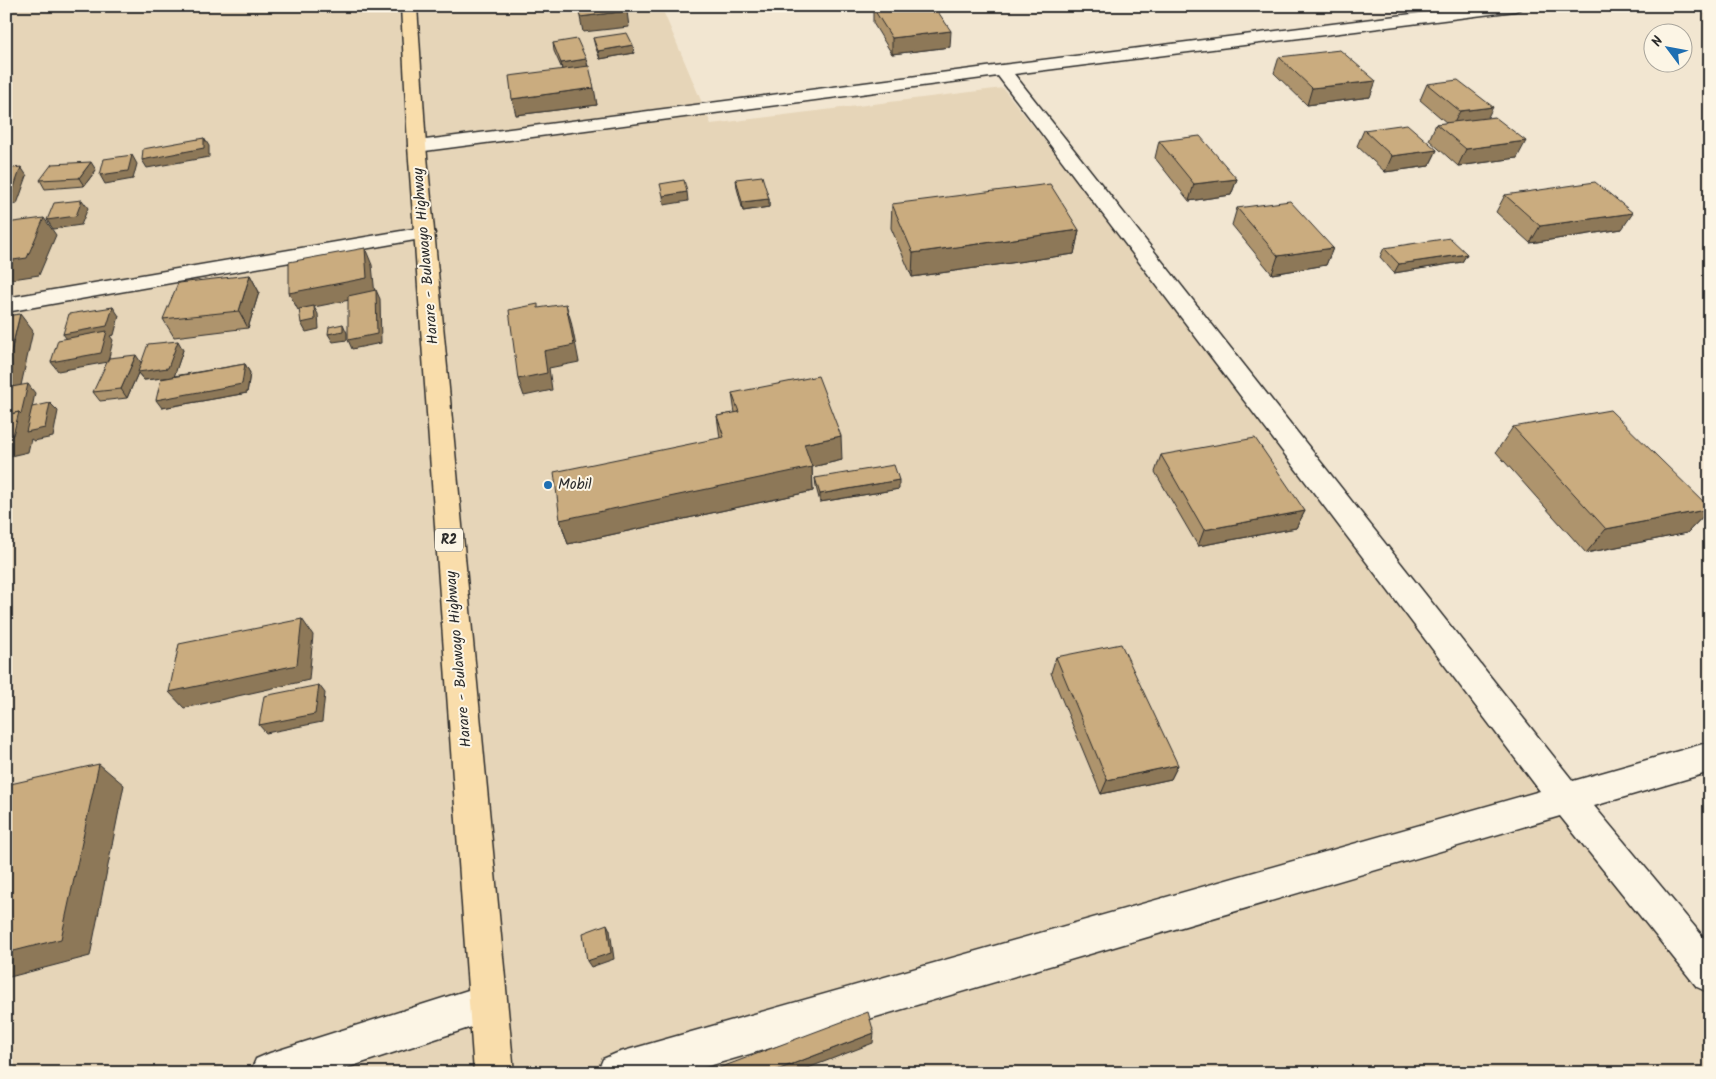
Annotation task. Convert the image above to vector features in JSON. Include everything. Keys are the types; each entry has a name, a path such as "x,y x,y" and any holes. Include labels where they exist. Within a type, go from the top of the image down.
{"highway":[{"name":"Harare - Bulawayo Highway","path":"409,6 417,146 494,1073"}],"street":[{"path":"417,146 1515,6"},
{"path":"1002,70 1567,799 1710,974"},
{"path":"6,305 424,233"},
{"path":"617,1073 1710,757"},
{"path":"270,1073 487,1003"}],"shaded area":[{"path":"6,6 661,6 711,124 1003,88 1710,983 1710,1073 6,1073"}],"building":[{"path":"577,6 625,6 627,11 580,17"},
{"path":"885,6 934,6 951,31 892,38 873,8"},
{"path":"627,33 633,45 598,51 593,38"},
{"path":"577,39 586,59 561,63 553,43"},
{"path":"1340,50 1376,81 1312,88 1279,57"},
{"path":"589,66 594,88 512,99 509,76"},
{"path":"1458,80 1493,107 1460,111 1427,84"},
{"path":"1495,117 1526,141 1466,149 1436,124"},
{"path":"1407,124 1437,150 1392,156 1364,130"},
{"path":"1200,136 1237,179 1194,184 1159,141"},
{"path":"204,138 204,148 142,160 143,149"},
{"path":"132,155 128,171 100,175 104,159"},
{"path":"91,162 79,178 40,180 52,164"},
{"path":"21,167 11,196 6,196 6,169"},
{"path":"762,176 769,199 742,202 736,179"},
{"path":"684,180 687,192 663,196 660,184"},
{"path":"1595,182 1633,213 1540,226 1505,195"},
{"path":"1050,184 1079,230 913,253 892,204"},
{"path":"82,200 76,216 47,220 54,203"},
{"path":"1290,201 1333,248 1278,256 1237,208"},
{"path":"44,218 27,258 6,261 6,223"},
{"path":"1450,238 1467,254 1399,264 1384,248"},
{"path":"365,248 367,278 289,293 289,262"},
{"path":"250,275 239,311 163,319 178,283"},
{"path":"376,290 377,334 348,340 348,296"},
{"path":"538,304 538,308 566,304 574,345 544,351 547,373 518,379 509,310"},
{"path":"314,306 315,320 301,323 299,309"},
{"path":"113,307 107,326 63,334 69,314"},
{"path":"20,314 6,373 6,316"},
{"path":"343,324 343,331 328,334 329,327"},
{"path":"107,331 101,353 51,362 58,340"},
{"path":"178,341 168,368 138,372 148,344"},
{"path":"136,355 121,389 93,392 109,358"},
{"path":"245,364 242,384 156,400 161,379"},
{"path":"818,376 841,436 804,444 812,467 560,520 554,472 724,437 717,416 739,412 732,393"},
{"path":"28,384 21,414 19,412 6,415 6,388"},
{"path":"50,403 45,428 26,432 32,407"},
{"path":"1610,410 1710,509 1606,529 1513,427"},
{"path":"19,412 13,435 6,437 6,415"},
{"path":"1255,438 1305,511 1204,530 1161,455"},
{"path":"894,465 899,480 820,494 815,478"},
{"path":"302,619 297,665 169,692 179,644"},
{"path":"1121,644 1178,765 1107,780 1056,657"},
{"path":"319,685 315,714 259,725 264,696"},
{"path":"99,764 61,939 6,953 6,785"},
{"path":"607,924 611,953 587,961 583,933"},
{"path":"868,1012 874,1033 769,1073 706,1073"}],"place":[{"name":"Mobil","path":"548,485"}]}
